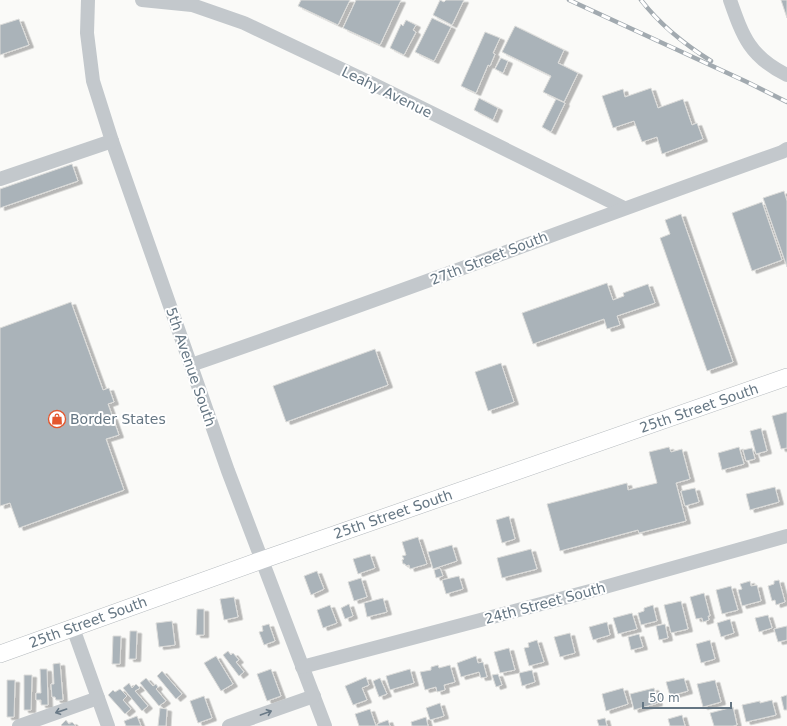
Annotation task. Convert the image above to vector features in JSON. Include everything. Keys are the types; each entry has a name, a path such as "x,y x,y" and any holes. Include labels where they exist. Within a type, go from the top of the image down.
{"main road":[{"name":"25th Street South","path":"0,654 262,560 787,378"}],"street":[{"name":"5th Avenue South","path":"88,0 87,33 93,82 112,141 228,471 325,726"},
{"name":"Leahy Avenue","path":"142,0 192,5 244,23 373,84 624,208"},
{"path":"730,0 739,26 748,45 762,59 777,70 787,74"},
{"path":"0,179 112,141"},
{"name":"27th Street South","path":"191,365 295,330 494,255 787,149"},
{"name":"24th Street South","path":"302,667 587,592 787,536"},
{"path":"73,628 108,726"},
{"path":"229,726 314,696"},
{"path":"19,726 98,698"}],"building":[{"path":"301,0 350,0 338,25 298,6"},
{"path":"356,0 401,0 380,45 343,28"},
{"path":"440,0 444,2 446,0 464,0 452,25 433,15"},
{"path":"781,0 787,0 787,18"},
{"path":"432,18 451,27 434,61 415,52"},
{"path":"19,19 29,45 0,55 0,25"},
{"path":"406,20 416,25 413,30 416,32 404,55 390,48 401,24 403,26"},
{"path":"515,26 564,50 558,63 578,73 564,102 543,92 551,76 502,52"},
{"path":"485,32 500,38 493,53 495,54 490,66 488,65 476,93 461,86"},
{"path":"501,58 508,61 503,73 495,69"},
{"path":"651,88 658,108 683,99 692,125 697,123 703,139 662,154 657,137 642,142 634,121 613,128 602,96 623,89 625,97"},
{"path":"479,98 498,108 493,120 474,110"},
{"path":"556,99 565,103 551,132 542,127"},
{"path":"72,164 78,181 0,208 0,189"},
{"path":"784,191 787,201 787,267 763,198"},
{"path":"762,202 782,260 752,271 732,213"},
{"path":"681,214 733,362 707,371 660,238 670,234 665,220"},
{"path":"607,283 613,300 624,296 623,293 648,284 655,303 617,316 620,325 607,329 604,319 533,344 522,313"},
{"name":"Border States","path":"71,302 103,390 109,388 114,402 108,404 119,435 106,439 124,490 19,528 10,503 0,506 0,328"},
{"path":"375,349 388,385 286,422 273,386"},
{"path":"501,363 514,402 488,411 475,372"},
{"path":"787,412 787,448 781,449 772,416"},
{"path":"761,428 767,451 756,454 750,431"},
{"path":"669,447 671,452 682,449 690,479 676,483 686,521 639,533 638,530 560,551 547,504 627,483 628,490 657,483 649,452"},
{"path":"739,447 744,464 722,470 718,453"},
{"path":"752,448 755,459 746,461 743,450"},
{"path":"775,487 779,502 750,510 746,494"},
{"path":"695,488 699,502 685,506 681,491"},
{"path":"509,516 515,539 502,543 496,520"},
{"path":"418,537 427,564 410,569 409,565 406,566 403,564 402,560 404,559 402,556 406,555 402,542"},
{"path":"452,545 457,561 433,569 428,552"},
{"path":"531,549 537,569 502,578 497,558"},
{"path":"370,554 375,568 358,574 353,559"},
{"path":"440,568 443,576 436,578 434,570"},
{"path":"317,571 324,589 311,595 304,576"},
{"path":"459,576 463,589 446,594 442,580"},
{"path":"361,578 367,597 354,601 348,582"},
{"path":"779,580 785,602 776,605 775,600 772,601 768,586 774,584 774,581"},
{"path":"750,581 751,586 757,585 761,601 742,606 738,590 742,589 740,584"},
{"path":"731,586 738,610 722,614 716,590"},
{"path":"704,593 710,616 708,616 709,620 703,622 702,618 696,619 690,597"},
{"path":"234,597 238,617 224,620 220,599"},
{"path":"383,598 387,612 367,617 364,603"},
{"path":"681,601 688,629 671,633 664,605"},
{"path":"349,604 353,616 345,619 341,608"},
{"path":"330,605 337,623 323,628 317,610"},
{"path":"653,605 657,621 641,625 638,613 644,611 644,608"},
{"path":"197,609 204,609 204,635 196,635"},
{"path":"632,613 637,629 618,634 613,618"},
{"path":"768,615 772,628 759,632 755,618"},
{"path":"730,619 734,633 721,637 717,623"},
{"path":"172,621 175,645 159,647 156,623"},
{"path":"607,622 610,635 593,640 589,627"},
{"path":"269,624 275,641 264,645 259,632 263,631 262,626"},
{"path":"665,624 668,638 659,640 656,626"},
{"path":"787,626 787,640 778,642 774,629"},
{"path":"130,631 137,631 136,659 129,659"},
{"path":"570,633 575,653 560,657 554,637"},
{"path":"639,634 643,647 631,650 628,637"},
{"path":"113,636 121,636 120,664 112,664"},
{"path":"537,640 544,662 529,666 524,648 529,647 528,643"},
{"path":"710,640 715,659 701,663 696,644"},
{"path":"509,648 515,670 500,673 494,652"},
{"path":"228,651 231,655 233,653 239,660 236,662 244,672 239,676 223,655"},
{"path":"216,656 233,684 221,691 204,663"},
{"path":"476,656 478,663 483,662 487,677 481,678 479,672 461,677 457,663"},
{"path":"60,663 63,700 56,700 55,697 52,697 51,684 54,684 53,664"},
{"path":"438,665 439,668 450,665 455,682 444,685 445,690 437,692 436,687 425,690 420,672 431,670 431,667"},
{"path":"40,669 47,669 48,705 41,705 41,700 36,700 36,693 41,693"},
{"path":"271,669 281,696 267,701 257,674"},
{"path":"410,669 414,683 390,690 386,676"},
{"path":"532,670 535,682 522,686 519,673"},
{"path":"162,671 182,694 176,699 157,676"},
{"path":"498,674 502,685 496,687 492,675"},
{"path":"24,675 32,675 31,710 24,710"},
{"path":"366,677 369,685 362,688 367,700 353,705 345,686"},
{"path":"146,678 153,686 156,684 158,687 156,689 166,701 159,706 140,683"},
{"path":"380,678 387,694 379,697 373,681"},
{"path":"684,678 688,691 670,696 666,682"},
{"path":"7,680 15,680 14,717 7,717"},
{"path":"715,680 721,702 703,707 697,684"},
{"path":"129,683 132,688 136,684 140,688 135,691 148,706 142,711 123,688"},
{"path":"623,688 628,704 606,711 602,694"},
{"path":"654,688 658,703 634,710 630,694"},
{"path":"120,689 127,696 123,700 131,709 125,714 108,695 113,690 115,692"},
{"path":"787,695 787,710 784,710 781,697"},
{"path":"204,696 212,718 198,723 190,701"},
{"path":"772,700 776,715 746,722 742,705"},
{"path":"440,703 444,716 430,720 426,708"},
{"path":"733,707 737,725 714,726 710,713"},
{"path":"160,708 167,709 166,726 158,726"},
{"path":"370,709 376,726 359,726 355,714"},
{"path":"682,715 685,726 670,726 668,719"},
{"path":"137,716 141,726 126,726 124,721"},
{"path":"426,717 428,726 412,726 411,722"},
{"path":"605,718 607,726 599,726 597,720"},
{"path":"66,720 69,724 72,722 76,726 62,726 61,725"},
{"path":"388,720 390,726 378,726 377,724"}],"railway":[{"path":"569,0 787,102"},
{"path":"641,0 656,18 673,34 711,61"}],"place":[{"name":"Border States","path":"57,419"}]}
